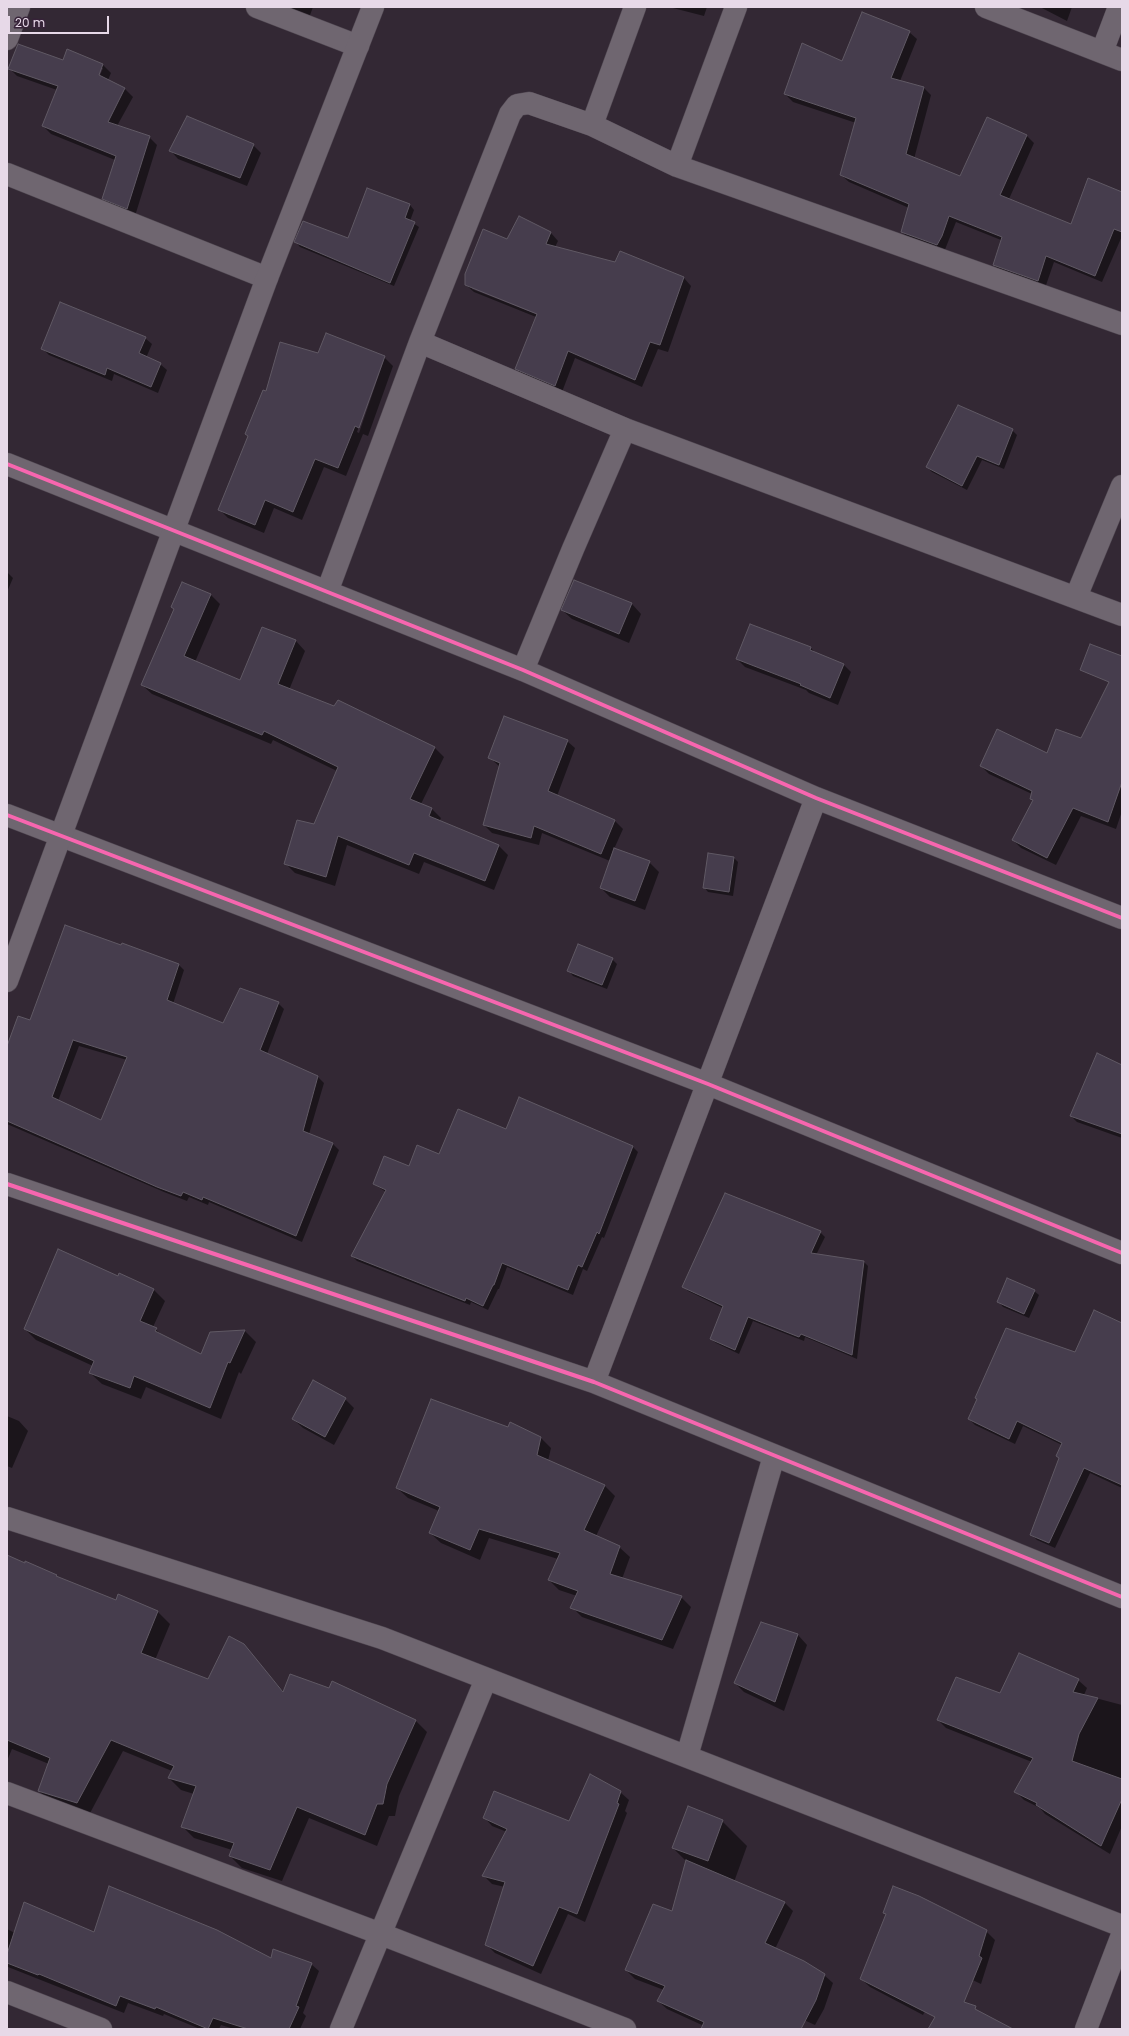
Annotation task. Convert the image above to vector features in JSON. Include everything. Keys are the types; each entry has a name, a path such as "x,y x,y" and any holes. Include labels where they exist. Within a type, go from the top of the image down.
{"street":[{"path":"7,39 19,7"},
{"path":"257,7 358,46"},
{"path":"7,981 267,278 374,7"},
{"path":"592,125 635,7"},
{"path":"677,166 736,7"},
{"path":"986,7 1122,60"},
{"path":"1102,52 1119,7"},
{"path":"327,592 420,342 510,114 517,105 529,103 592,125 677,166 1122,324"},
{"path":"7,174 267,278"},
{"path":"420,342 625,429 1122,615"},
{"path":"524,670 573,549 625,429"},
{"path":"7,464 524,670 816,798 1122,918"},
{"path":"1076,597 1122,486"},
{"path":"594,1382 816,798"},
{"path":"7,814 708,1084 1122,1253"},
{"path":"7,1184 594,1382 1122,1597"},
{"path":"687,1756 774,1456"},
{"path":"7,1518 382,1638 1122,1926"},
{"path":"341,2029 486,1679"},
{"path":"7,1793 381,1934 625,2029"},
{"path":"1086,2029 1122,1935"},
{"path":"7,1992 100,2029"}],"building":[{"path":"862,12 910,31 891,78 924,87 906,154 960,176 987,117 1027,135 1000,195 1071,224 1088,178 1122,192 1122,232 1114,229 1095,276 1046,256 1038,281 993,265 1002,237 949,216 937,245 901,232 909,204 840,175 856,118 784,94 802,43 842,61"},
{"path":"18,44 63,60 67,49 103,64 99,75 125,88 108,122 150,136 127,209 102,199 116,156 42,126 58,86 8,69"},
{"path":"187,116 254,144 240,178 169,151"},
{"path":"367,188 410,204 405,218 415,222 390,283 294,242 303,221 348,238"},
{"path":"519,216 551,232 546,244 615,262 620,251 684,277 660,345 650,342 635,380 568,351 555,386 515,369 537,314 465,285 465,274 483,229 507,239"},
{"path":"60,302 146,337 139,353 161,363 151,387 107,368 105,375 41,349"},
{"path":"326,333 385,356 359,428 355,426 338,468 315,459 293,512 265,500 255,525 218,510 248,436 245,434 263,390 266,391 280,342 318,353"},
{"path":"958,405 1013,429 999,465 977,456 962,486 926,467"},
{"path":"574,580 632,603 619,634 561,610"},
{"path":"182,582 211,594 184,656 240,680 262,627 296,640 278,684 334,706 338,700 435,747 410,799 432,808 429,816 499,845 485,881 414,853 409,865 338,836 326,877 284,864 297,820 314,824 338,767 264,731 262,735 141,685 174,609 171,607"},
{"path":"750,624 811,647 810,650 844,664 830,698 800,685 801,684 736,659"},
{"path":"1090,644 1122,656 1122,782 1108,822 1073,808 1047,858 1012,840 1033,800 1030,799 1032,791 980,766 997,729 1047,753 1056,729 1081,738 1109,682 1080,670"},
{"path":"504,716 568,740 548,791 615,820 601,854 534,826 531,838 483,825 500,763 488,758"},
{"path":"614,848 650,861 635,901 600,888"},
{"path":"708,853 734,857 729,892 703,888"},
{"path":"65,925 121,945 122,943 179,964 167,1000 223,1023 240,988 279,1002 260,1050 318,1076 303,1131 333,1143 296,1236 203,1197 202,1200 183,1192 181,1196 157,1187 7,1121 7,1046 18,1016 30,1020","holes":["73,1040 127,1057 101,1120 52,1097"]},
{"path":"578,944 613,958 602,985 567,971"},
{"path":"1097,1053 1122,1065 1122,1134 1070,1116"},
{"path":"519,1097 633,1146 599,1234 597,1232 582,1267 578,1265 568,1290 502,1263 494,1285 483,1306 466,1298 465,1301 351,1256 386,1190 373,1184 384,1156 409,1166 417,1145 439,1154 458,1109 506,1129"},
{"path":"725,1193 821,1231 811,1253 864,1261 852,1355 801,1334 799,1337 748,1317 735,1350 710,1339 723,1306 682,1287"},
{"path":"58,1249 118,1276 119,1273 154,1289 140,1321 157,1328 155,1331 201,1354 210,1332 245,1330 230,1363 228,1362 210,1408 134,1376 130,1388 89,1373 94,1361 24,1329"},
{"path":"1007,1278 1035,1290 1024,1314 997,1302"},
{"path":"1094,1310 1122,1323 1122,1485 1084,1468 1049,1543 1030,1535 1059,1458 1056,1456 1062,1443 1017,1421 1009,1439 968,1419 977,1399 975,1398 1006,1328 1075,1352"},
{"path":"313,1380 346,1398 325,1437 292,1419"},
{"path":"431,1399 508,1427 510,1422 541,1437 537,1455 605,1485 584,1530 620,1546 610,1574 682,1596 662,1640 570,1608 578,1591 548,1580 560,1553 479,1529 470,1550 429,1533 440,1507 396,1488"},
{"path":"7,1555 25,1563 25,1561 57,1575 56,1576 116,1600 118,1594 158,1611 141,1653 208,1679 229,1636 244,1644 283,1692 290,1674 329,1688 332,1681 416,1720 387,1784 383,1804 377,1804 365,1835 297,1807 270,1870 229,1856 234,1843 181,1827 196,1786 168,1778 174,1766 111,1740 77,1803 38,1791 50,1758 7,1740"},
{"path":"761,1622 798,1634 775,1702 734,1683"},
{"path":"1019,1653 1079,1679 1073,1692 1098,1698 1079,1734 1072,1761 1122,1779 1122,1799 1101,1846 1036,1805 1037,1803 1014,1792 1033,1758 937,1720 956,1677 1000,1693"},
{"path":"590,1774 621,1791 617,1803 619,1804 577,1914 559,1907 533,1966 485,1945 505,1882 482,1876 507,1829 483,1818 494,1791 569,1821"},
{"path":"688,1806 723,1820 708,1861 672,1848"},
{"path":"686,1860 785,1902 765,1943 804,1961 825,1974 816,2000 801,2029 701,2029 704,2022 657,2001 665,1986 625,1970 653,1904 672,1911"},
{"path":"109,1886 217,1930 271,1958 273,1949 312,1963 296,2006 299,2007 289,2029 248,2029 213,2018 208,2029 156,2007 155,2009 120,1996 116,2006 39,1974 38,1975 7,1963 7,1954 24,1902 94,1932"},
{"path":"893,1886 919,1896 987,1930 979,1956 982,1958 964,2002 976,2006 975,2009 1013,2029 928,2029 935,2017 860,1979 886,1914 883,1913"}],"cycle path":[{"path":"7,464 523,670 816,798 1122,918"},
{"path":"7,815 708,1084 1122,1253"},
{"path":"7,1184 594,1382 1122,1597"}]}
